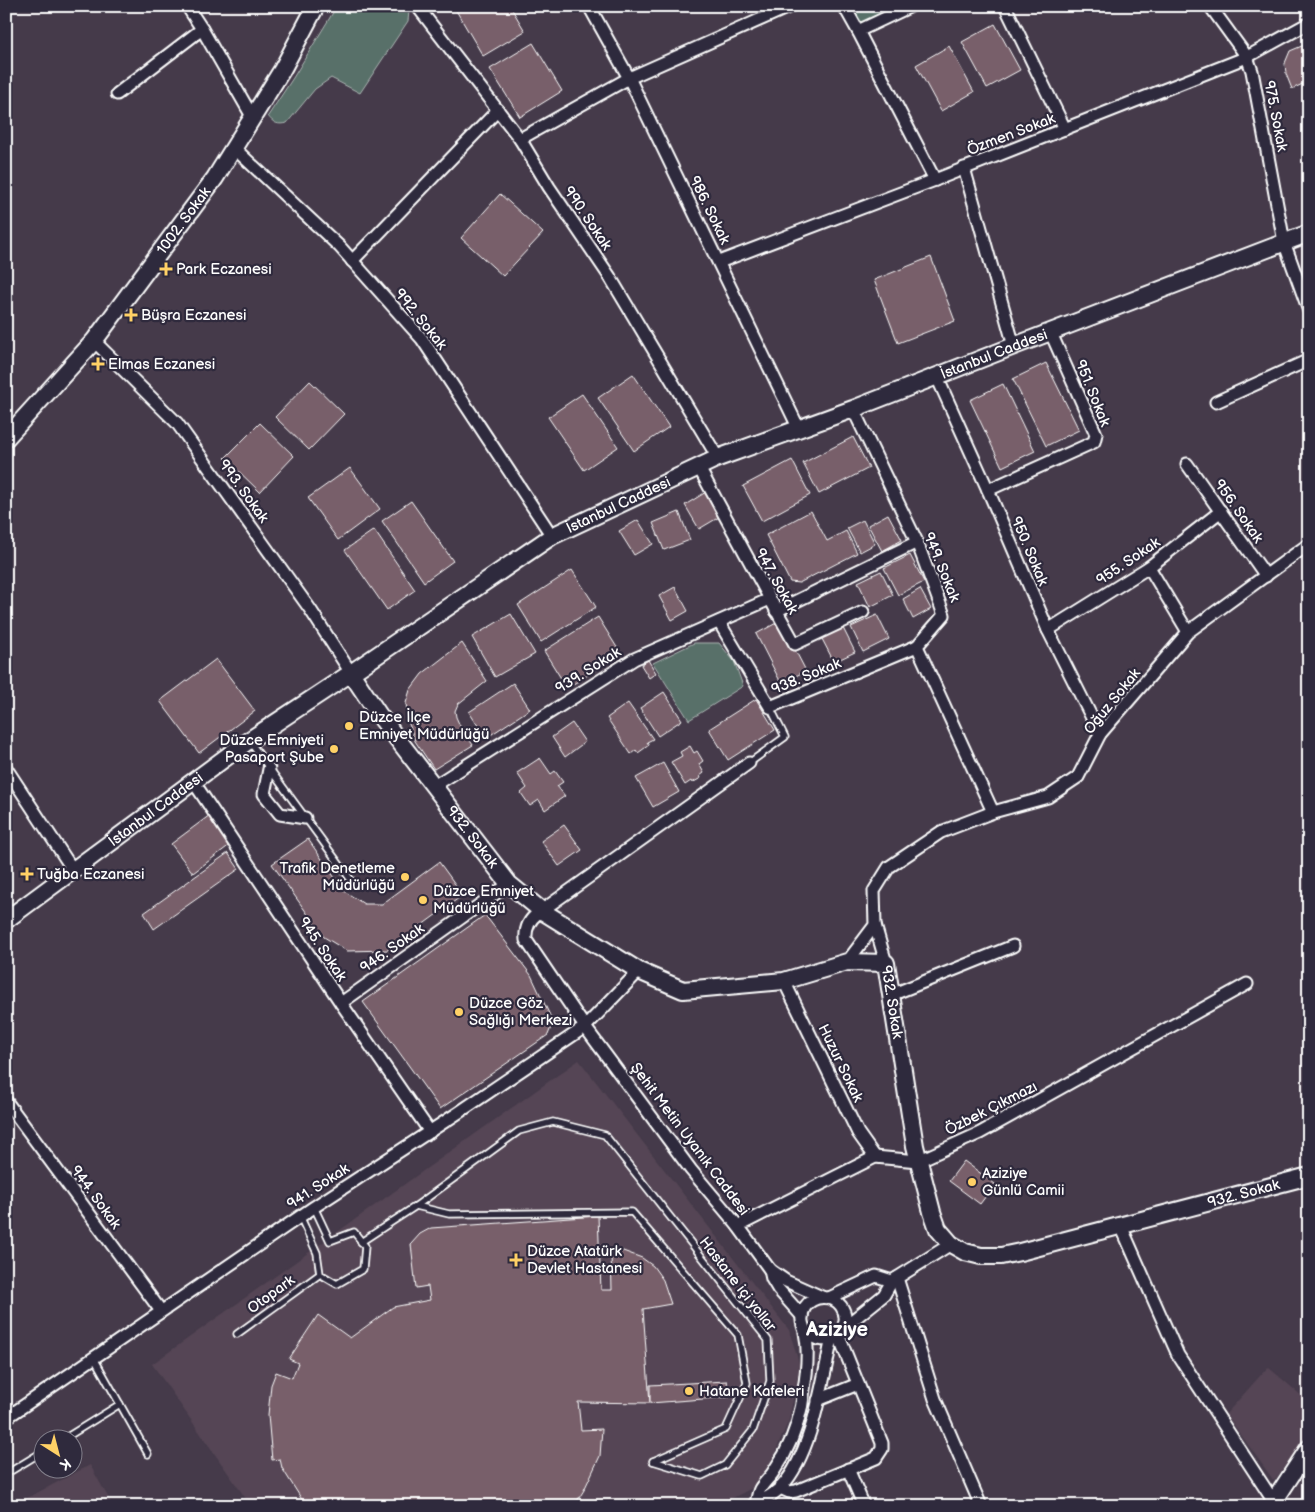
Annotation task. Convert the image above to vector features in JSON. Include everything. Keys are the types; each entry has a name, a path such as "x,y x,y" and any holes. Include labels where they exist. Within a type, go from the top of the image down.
{"street":[{"path":"187,6 253,118"},
{"name":"1002. Sokak","path":"6,438 94,341 215,178 282,70 316,6"},
{"name":"990. Sokak","path":"417,6 520,139 549,187 610,277 718,458"},
{"name":"986. Sokak","path":"590,6 630,78 799,429"},
{"path":"520,139 630,78 791,6"},
{"path":"844,6 934,180"},
{"path":"858,31 911,6"},
{"path":"1005,6 1066,129"},
{"name":"975. Sokak","path":"1210,6 1247,58 1252,71 1284,242"},
{"name":"Özmen Sokak","path":"719,262 1247,58 1309,22"},
{"path":"117,94 202,29"},
{"path":"352,261 498,110"},
{"name":"992. Sokak","path":"234,148 340,247 422,340 552,536"},
{"path":"964,168 1014,346"},
{"name":"İstanbul Caddesi","path":"6,920 248,741 552,536 698,466 853,409 1050,331 1309,233"},
{"path":"1284,242 1309,311"},
{"name":"951. Sokak","path":"988,490 1094,442 1096,434 1050,331"},
{"name":"993. Sokak","path":"94,341 176,423 310,609 351,673"},
{"path":"1216,402 1309,360"},
{"name":"950. Sokak","path":"937,376 1048,630 1100,734"},
{"name":"949. Sokak","path":"853,409 917,542 944,615 918,646"},
{"name":"956. Sokak","path":"1187,464 1266,576"},
{"name":"947. Sokak","path":"698,466 795,644 864,612"},
{"name":"955. Sokak","path":"1048,630 1149,567 1220,511"},
{"path":"776,612 917,542"},
{"name":"Oğuz Sokak","path":"886,963 875,925 874,891 889,866 941,832 993,812 1048,797 1078,777 1100,734 1188,632 1309,544"},
{"path":"1149,567 1188,632"},
{"name":"939. Sokak","path":"434,786 634,659 770,599"},
{"name":"938. Sokak","path":"719,622 770,707 918,646"},
{"path":"918,646 993,812"},
{"name":"932. Sokak","path":"351,673 379,714 509,884 542,911 638,971 683,990 784,980 847,962 886,963 918,1160 932,1212 938,1229 951,1244 965,1252 981,1256 1002,1256 1309,1176"},
{"path":"542,911 749,763"},
{"path":"6,768 73,870"},
{"path":"269,769 264,794 280,814 305,818"},
{"name":"945. Sokak","path":"193,781 341,1003 430,1132"},
{"name":"946. Sokak","path":"341,1003 509,884"},
{"name":"Şehit Metin Uyanık Caddesi","path":"542,911 532,918 526,928 526,940 585,1027 691,1170 738,1226 770,1270 772,1279 778,1289 802,1316"},
{"path":"847,962 875,925"},
{"path":"891,995 1013,946"},
{"name":"941. Sokak","path":"6,1418 314,1206 430,1132 585,1027 638,971"},
{"name":"Huzur Sokak","path":"784,980 858,1133 875,1157"},
{"name":"Özbek Çıkmazı","path":"875,1157 918,1160 980,1133 1247,984"},
{"name":"944. Sokak","path":"6,1100 161,1311"},
{"path":"738,1226 875,1157"},
{"path":"1120,1226 1178,1355 1272,1504 1309,1448"},
{"path":"895,1279 876,1276 826,1297 814,1299 808,1303 802,1316 802,1324 805,1331 810,1336 825,1340 838,1333 884,1295 895,1279 951,1244"},
{"name":"Şehit Metin Uyanık Caddesi","path":"770,1270 804,1290 826,1297"},
{"path":"895,1279 935,1400 981,1506"},
{"path":"754,1505 770,1498 790,1477 798,1464 804,1448 838,1333 845,1321 841,1306 836,1301 826,1297"},
{"path":"754,1505 760,1489 784,1455 802,1408 806,1373 805,1331"},
{"path":"780,1488 789,1492 796,1491 876,1458 882,1449 882,1443 838,1333"},
{"path":"818,1400 858,1384"},
{"path":"848,1469 864,1506"}],"lane":[{"path":"749,763 785,737 770,707"},
{"path":"248,741 351,880"},
{"name":"Hastane içi yollar","path":"361,1242 416,1206 519,1131 553,1122 605,1135 768,1340 770,1382 753,1430 726,1466 702,1476 653,1461 726,1429 747,1383 738,1335 632,1212 449,1214 416,1206"},
{"path":"300,1216 316,1252 320,1274 337,1284 363,1269 364,1246 354,1232 330,1241 314,1206"},
{"name":"Otopark","path":"237,1334 320,1274"},
{"path":"94,1358 148,1454"},
{"path":"78,1430 120,1404"},
{"path":"6,1474 32,1458"}],"shaded area":[{"name":"Düzce Atatürk Devlet Hastanesi","path":"579,1060 789,1330 800,1366 789,1420 762,1483 717,1506 251,1506 152,1364"},
{"path":"1268,1367 1309,1402 1309,1433 1274,1481 1226,1414"},
{"path":"90,1465 113,1506 12,1506 61,1480 82,1480 82,1469"}],"green space":[{"path":"337,6 406,6 409,11 408,21 360,93 331,78 315,89 287,123 279,124 274,122 268,116"},
{"path":"852,6 897,6 861,24"},
{"path":"694,643 719,643 734,661 743,686 689,720 653,663"}],"building":[{"path":"455,6 510,6 525,31 483,56"},
{"path":"995,24 1020,70 987,88 962,42"},
{"path":"533,43 562,91 520,117 490,69"},
{"path":"1309,43 1309,81 1292,89 1286,74 1285,63 1290,51"},
{"path":"949,46 974,92 941,111 916,65"},
{"path":"500,194 543,233 503,276 461,238"},
{"path":"931,257 955,321 898,343 874,280"},
{"path":"1046,363 1079,430 1046,446 1013,379"},
{"path":"633,374 669,427 634,451 598,398"},
{"path":"310,381 344,414 309,450 275,417"},
{"path":"1003,384 1035,451 1002,467 970,400"},
{"path":"582,394 618,447 584,470 548,417"},
{"path":"260,423 294,456 260,492 225,458"},
{"path":"853,437 869,468 819,494 803,463"},
{"path":"792,460 810,495 762,521 743,486"},
{"path":"350,468 380,509 338,540 308,498"},
{"path":"706,492 721,516 699,529 685,505"},
{"path":"411,501 453,561 424,582 382,521"},
{"path":"811,511 827,541 846,531 857,553 799,583 790,582 766,535"},
{"path":"679,512 690,540 664,550 653,523"},
{"path":"888,514 902,540 882,551 868,525"},
{"path":"638,520 653,544 634,555 619,531"},
{"path":"863,520 875,544 860,552 847,528"},
{"path":"374,530 415,590 387,610 345,550"},
{"path":"910,555 924,582 898,595 884,568"},
{"path":"572,570 596,607 541,642 518,605"},
{"path":"881,571 893,595 870,607 858,582"},
{"path":"675,587 688,611 672,620 659,596"},
{"path":"920,589 931,609 913,619 903,599"},
{"path":"511,614 535,654 495,677 472,637"},
{"path":"877,615 889,639 863,652 851,627"},
{"path":"598,617 621,654 567,688 544,651"},
{"path":"780,621 806,671 781,683 756,634"},
{"path":"842,626 855,652 834,662 821,637"},
{"path":"462,643 487,681 458,704 455,711 460,726 473,745 434,769 415,741 408,721 406,703 410,690 422,674"},
{"path":"216,659 255,711 199,753 160,701"},
{"path":"648,660 656,673 649,678 641,665"},
{"path":"513,683 530,709 486,738 469,712"},
{"path":"664,692 682,720 658,736 640,708"},
{"path":"756,699 775,730 728,760 709,729"},
{"path":"628,703 653,739 647,742 649,745 638,753 636,750 631,754 607,718"},
{"path":"572,723 585,742 565,757 552,737"},
{"path":"690,746 694,753 697,751 703,761 699,764 704,773 700,776 701,778 685,785 671,762 682,756 680,752"},
{"path":"540,758 551,774 555,771 563,782 557,786 565,796 545,810 539,800 530,806 521,793 527,788 517,773"},
{"path":"663,763 679,792 653,807 636,778"},
{"path":"210,815 231,844 193,873 171,844"},
{"path":"564,825 582,850 559,866 541,841"},
{"name":"Düzce Emniyet Müdürlüğü","path":"308,839 344,891 364,904 382,904 439,862 463,895 388,950 347,951 324,937 272,864"},
{"path":"228,853 239,869 154,929 144,913"},
{"name":"Düzce Göz Sağlığı Merkezi","path":"485,915 531,975 553,1022 548,1035 440,1109 363,1002"},
{"name":"Aziziye Günlü Camii","path":"964,1161 995,1184 980,1204 949,1181"},
{"name":"Düzce Atatürk Devlet Hastanesi","path":"598,1216 601,1290 612,1290 611,1252 623,1251 642,1258 653,1266 663,1280 671,1304 643,1309 650,1403 578,1402 581,1430 602,1429 600,1456 574,1506 306,1506 282,1468 280,1459 272,1460 268,1415 271,1385 276,1372 292,1378 298,1363 289,1359 318,1315 350,1338 393,1307 430,1300 428,1286 416,1288 411,1244 420,1234 431,1228"},
{"name":"Hatane Kafeleri","path":"727,1381 730,1397 650,1403 650,1385"}],"place":[{"name":"Park Eczanesi","path":"166,269"},
{"name":"Büşra Eczanesi","path":"131,315"},
{"name":"Elmas Eczanesi","path":"98,364"},
{"name":"Düzce İlçe Emniyet Müdürlüğü","path":"349,726"},
{"name":"Düzce Emniyeti Pasaport Şube","path":"334,749"},
{"name":"Tuğba Eczanesi","path":"27,874"},
{"name":"Trafik Denetleme Müdürlüğü","path":"405,877"},
{"name":"Düzce Emniyet Müdürlüğü","path":"423,900"},
{"name":"Düzce Göz Sağlığı Merkezi","path":"459,1012"},
{"name":"Aziziye Günlü Camii","path":"972,1182"},
{"name":"Düzce Atatürk Devlet Hastanesi","path":"516,1260"},
{"name":"Hatane Kafeleri","path":"689,1391"}],"district":[{"name":"Aziziye","path":"837,1329"}]}
